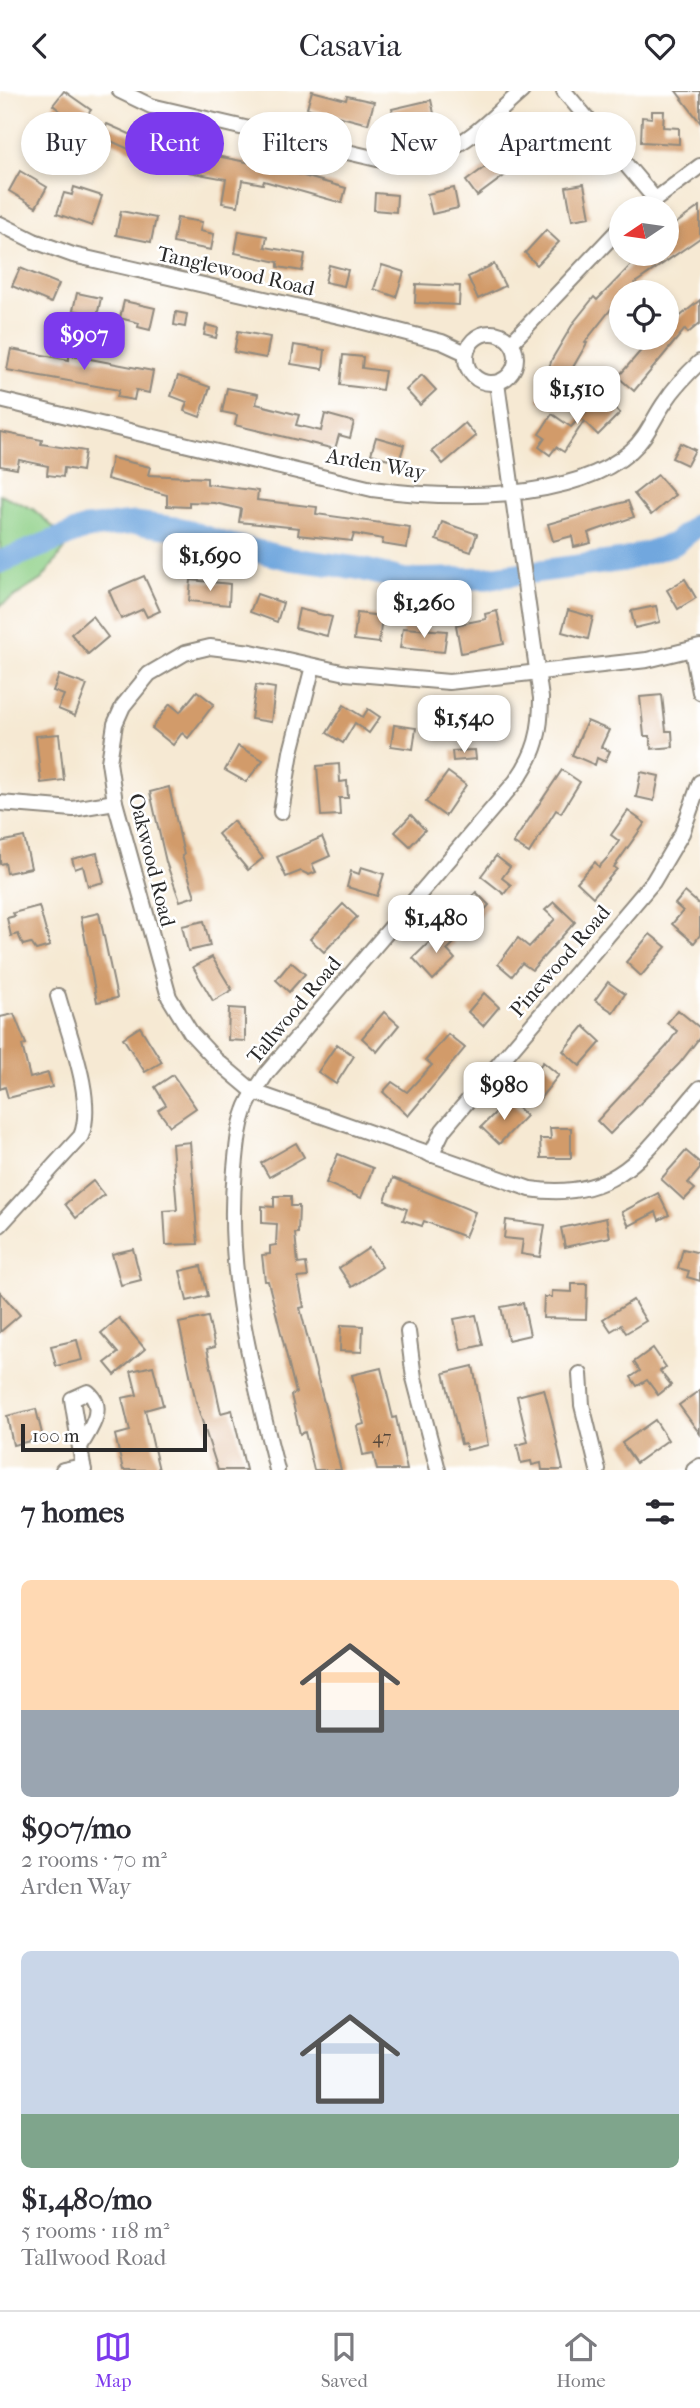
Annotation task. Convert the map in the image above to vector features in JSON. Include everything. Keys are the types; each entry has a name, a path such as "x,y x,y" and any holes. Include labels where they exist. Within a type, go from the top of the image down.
{"street":[{"path":"120,91 151,106 390,162 429,158 445,152 474,133 522,91"},
{"path":"564,91 644,196"},
{"path":"661,196 700,166"},
{"name":"Tanglewood Road","path":"0,223 34,241 73,255 352,319 442,342 466,353"},
{"path":"511,343 609,240"},
{"path":"482,334 498,334 511,343 515,350 515,366 511,374 497,383 480,381 473,376 468,369 466,353 469,345 482,334"},
{"name":"Arden Way","path":"0,400 372,489 429,495 513,491 578,478 620,459 646,436 665,402 700,362"},
{"name":"Tallwood Road","path":"277,1470 247,1352 231,1230 238,1133 254,1092 528,764 537,747 541,724 538,673 497,383"},
{"name":"Oakwood Road","path":"696,648 647,660 481,681 428,682 313,667 220,647 196,650 167,661 137,686 123,706 116,724 109,762 115,802 169,997 191,1033 215,1059 254,1092 530,1189 553,1193 580,1191 602,1185 634,1164 700,1088"},
{"path":"696,648 700,692"},
{"path":"281,812 291,752 313,667"},
{"name":"Pinewood Road","path":"431,1155 443,1130 653,882 682,833 700,782"},
{"path":"0,803 73,809 115,802"},
{"path":"0,1225 80,1136 86,1122 85,1098 58,996"},
{"path":"408,1332 414,1378 438,1470"},
{"path":"580,1374 582,1405 598,1470"},
{"path":"63,1470 84,1468 80,1445"},
{"path":"694,1470 700,1466"}],"green space":[{"path":"0,494 33,509 70,542 42,579 0,606"}],"building":[{"path":"64,91 91,110 61,112 53,105"},
{"path":"312,91 346,100 347,96 374,102 371,112 366,112 366,123 352,120 352,112 322,112 307,108"},
{"path":"676,91 700,91 700,122"},
{"path":"431,100 434,112 393,112 392,109"},
{"path":"652,111 664,111 663,127 679,128 679,144 641,142 642,117 652,118"},
{"path":"111,126 125,132 125,147 111,141"},
{"path":"224,158 238,160 238,175 300,175 346,188 342,203 264,181 263,184 242,180 238,206 222,203 226,179 204,175 224,175"},
{"path":"20,171 21,175 27,175 47,187 36,207 9,191"},
{"path":"475,174 505,175 477,196 466,181"},
{"path":"584,184 590,217 572,220 566,187"},
{"path":"74,187 102,196 92,226 57,214 64,193 72,195"},
{"path":"454,188 458,208 432,214 427,194"},
{"path":"375,193 397,195 396,212 374,210"},
{"path":"700,206 700,238 679,253 679,221"},
{"path":"121,211 156,218 151,242 116,235"},
{"path":"177,218 202,222 200,231 214,234 211,250 173,243"},
{"path":"546,230 559,242 537,265 525,253"},
{"path":"239,231 267,236 265,247 305,254 302,271 278,267 278,262 235,253"},
{"path":"494,264 505,286 478,299 468,277"},
{"path":"329,265 348,270 344,286 325,282"},
{"path":"382,265 404,272 396,297 374,289"},
{"path":"630,266 660,266 639,280 616,280"},
{"path":"20,268 59,284 51,303 12,286"},
{"path":"416,284 460,286 459,305 415,303"},
{"path":"609,288 609,312 585,342 587,343 572,369 558,407 538,400 552,359 574,322 594,297 597,300"},
{"path":"77,293 101,298 97,316 73,310"},
{"path":"700,300 700,323 688,333 685,329 679,336 679,317"},
{"path":"124,301 155,308 150,330 138,327 139,323 120,318"},
{"path":"176,312 187,314 185,327 174,325"},
{"path":"206,325 218,328 216,338 204,335"},
{"path":"238,331 270,337 266,358 234,352"},
{"path":"294,345 325,350 323,369 291,364"},
{"path":"11,349 69,360 69,355 153,371 149,393 136,390 134,400 117,397 119,390 7,370"},
{"path":"642,350 668,350 634,391 618,377"},
{"path":"343,355 363,357 362,368 385,371 382,390 340,385"},
{"path":"422,375 436,390 420,405 406,390"},
{"path":"178,376 210,387 200,417 184,411 187,402 171,396"},
{"path":"227,388 258,394 256,404 299,415 296,425 321,431 325,414 354,422 350,438 339,435 335,449 235,425 237,415 222,412"},
{"path":"602,395 620,413 598,435 584,421 564,452 556,447 550,455 539,447 545,438 539,434 552,414 571,427"},
{"path":"465,423 476,436 443,464 432,451"},
{"path":"0,432 42,440 41,444 85,451 82,471 64,468 63,477 47,475 48,466 19,460 17,469 0,466"},
{"path":"376,437 404,445 399,462 371,454"},
{"path":"680,443 695,450 687,465 672,458"},
{"path":"112,458 150,467 148,475 207,478 207,484 258,491 257,500 317,507 316,514 410,527 407,548 382,544 383,539 354,534 352,541 298,535 299,528 239,522 241,509 215,503 189,502 189,507 167,506 167,495 107,479"},
{"path":"658,475 675,495 651,515 634,494"},
{"path":"628,501 634,517 588,533 591,543 574,547 572,536 553,541 548,524"},
{"path":"442,522 477,534 471,552 436,540"},
{"path":"144,576 160,611 147,617 143,609 121,619 109,591"},
{"path":"685,579 696,598 678,609 667,590"},
{"path":"191,580 230,584 229,605 189,601"},
{"path":"257,594 283,603 277,622 250,612"},
{"path":"656,606 660,622 635,628 631,611"},
{"path":"299,609 332,617 327,636 295,628"},
{"path":"568,610 593,617 588,639 562,632"},
{"path":"497,611 504,644 461,653 456,625 486,619 485,614"},
{"path":"357,613 382,616 379,643 354,640"},
{"path":"92,616 108,637 88,654 71,634"},
{"path":"403,628 447,631 444,652 400,648"},
{"path":"59,675 87,685 75,716 58,709 64,695 53,691"},
{"path":"256,685 275,688 271,722 251,719"},
{"path":"197,691 214,704 188,738 182,733 173,745 152,728 170,704 180,712"},
{"path":"662,695 666,731 672,731 673,747 651,749 650,736 644,736 640,697"},
{"path":"344,705 363,717 368,709 380,717 369,733 355,723 343,743 327,733"},
{"path":"470,711 490,713 488,735 460,733 461,721 469,722"},
{"path":"587,721 609,730 601,747 610,751 605,762 597,758 595,765 572,755"},
{"path":"394,725 416,728 413,749 391,746"},
{"path":"59,734 64,780 41,783 36,736"},
{"path":"238,746 263,760 246,782 225,770"},
{"path":"475,750 476,759 453,761 452,751"},
{"path":"339,764 340,782 347,781 348,798 339,798 340,815 321,816 317,766"},
{"path":"562,770 580,782 561,813 556,810 529,853 513,843"},
{"path":"448,772 466,785 445,816 426,802"},
{"path":"641,772 659,776 654,801 636,797"},
{"path":"169,787 184,855 182,856 195,896 180,901 166,862 150,792"},
{"path":"628,811 645,823 614,867 617,869 593,897 577,882 595,862 599,867 609,856 619,841 611,835"},
{"path":"411,815 425,830 410,846 395,832"},
{"path":"233,821 263,858 248,870 218,834"},
{"path":"24,837 31,868 7,873 5,863 0,864 0,842"},
{"path":"322,837 330,856 312,864 316,872 309,875 301,871 286,877 277,857"},
{"path":"97,853 104,882 88,886 83,866 75,869 72,859"},
{"path":"496,856 510,867 502,878 511,885 504,894 481,876"},
{"path":"361,867 384,874 377,896 347,887 351,871 359,874"},
{"path":"476,892 489,905 474,922 460,909"},
{"path":"685,892 700,905 700,935 694,943 672,924 683,911 675,904"},
{"path":"554,902 575,922 532,970 522,963 512,976 498,964 518,938 529,947 555,919 545,910"},
{"path":"343,904 357,917 324,952 310,939"},
{"path":"39,906 50,946 36,950 31,943 23,945 18,934 11,936 7,918 15,916 13,913"},
{"path":"99,913 117,998 97,1002 81,917"},
{"path":"204,921 210,946 188,951 182,926"},
{"path":"442,930 454,943 447,950 455,959 433,980 413,958"},
{"path":"650,934 666,947 641,976 626,962"},
{"path":"212,957 232,990 213,1001 193,967"},
{"path":"291,962 305,974 289,992 276,980"},
{"path":"608,982 625,994 613,1012 595,1000"},
{"path":"484,993 499,1007 483,1026 468,1012"},
{"path":"229,1008 245,1009 245,1041 228,1040"},
{"path":"678,1010 700,1028 700,1037 679,1064 610,1134 597,1121 666,1047 677,1031 667,1023"},
{"path":"384,1012 399,1025 377,1052 362,1038"},
{"path":"14,1014 26,1044 22,1045 30,1078 48,1073 52,1087 8,1098 5,1087 0,1089 0,1017"},
{"path":"584,1026 601,1042 580,1066 563,1051"},
{"path":"140,1027 162,1062 145,1072 123,1038"},
{"path":"448,1034 465,1048 408,1116 383,1092 392,1082 407,1092 432,1065 426,1060"},
{"path":"337,1044 354,1056 336,1084 318,1072"},
{"path":"543,1062 559,1075 537,1102 521,1089"},
{"path":"173,1075 196,1108 170,1126 158,1110 166,1105 155,1087"},
{"path":"509,1099 526,1116 499,1144 481,1127"},
{"path":"550,1128 571,1128 571,1158 541,1158 540,1139 551,1139"},
{"path":"190,1142 198,1244 166,1245 164,1211 177,1210 172,1144"},
{"path":"296,1143 304,1157 269,1177 261,1163"},
{"path":"686,1151 700,1163 700,1169 688,1183 695,1189 684,1200 661,1179"},
{"path":"338,1154 373,1168 361,1198 326,1183"},
{"path":"393,1178 475,1212 465,1237 424,1221 422,1226 403,1220 407,1209 385,1201"},
{"path":"93,1181 104,1195 76,1218 65,1204"},
{"path":"658,1193 669,1215 659,1220 656,1212 629,1226 622,1212"},
{"path":"274,1196 291,1196 291,1206 299,1206 298,1233 295,1233 298,1264 306,1263 308,1277 298,1278 304,1307 300,1308 341,1470 314,1470 305,1432 300,1434 291,1395 296,1393 268,1281 265,1281 262,1255 270,1254 270,1246 276,1245 277,1224 262,1223 262,1206 274,1207"},
{"path":"606,1218 610,1237 565,1247 561,1228"},
{"path":"506,1220 545,1225 540,1257 521,1254 523,1240 504,1238"},
{"path":"369,1248 382,1267 352,1287 339,1268"},
{"path":"133,1249 141,1280 121,1285 112,1254"},
{"path":"683,1249 700,1253 700,1281 687,1277 689,1271 678,1268"},
{"path":"201,1266 208,1296 187,1301 180,1271"},
{"path":"572,1284 587,1284 586,1319 543,1318 544,1297 552,1297 552,1291 572,1292"},
{"path":"0,1292 20,1315 0,1332"},
{"path":"633,1300 646,1321 626,1333 621,1325 611,1331 603,1319"},
{"path":"523,1303 530,1335 508,1340 501,1307"},
{"path":"476,1315 483,1345 461,1350 454,1319"},
{"path":"208,1317 215,1347 207,1349 221,1413 232,1410 246,1470 218,1470 196,1402 179,1323"},
{"path":"119,1318 145,1349 115,1375 105,1363 118,1353 101,1333"},
{"path":"341,1325 363,1326 362,1352 340,1351"},
{"path":"77,1340 82,1360 56,1366 51,1346"},
{"path":"653,1348 666,1367 660,1371 671,1385 658,1395 647,1380 637,1386 631,1377 640,1371 634,1362"},
{"path":"153,1366 163,1405 145,1410 159,1470 123,1470 115,1435 130,1431 122,1398 137,1395 131,1371"},
{"path":"473,1366 488,1445 467,1450 465,1443 461,1444 444,1373"},
{"path":"381,1368 393,1418 396,1417 407,1470 377,1470 373,1453 363,1455 357,1426 364,1424 352,1375"},
{"path":"544,1389 563,1470 542,1470 541,1463 532,1465 531,1461 521,1463 517,1445 528,1442 517,1396"},
{"path":"700,1390 700,1434 679,1405"},
{"path":"36,1409 43,1438 13,1445 7,1416"},
{"path":"655,1420 668,1440 636,1463 622,1443"}],"waterway":[{"path":"0,562 86,528 135,523 181,529 222,543 291,559 357,568 405,580 487,578 624,560 674,544 700,523"}]}
